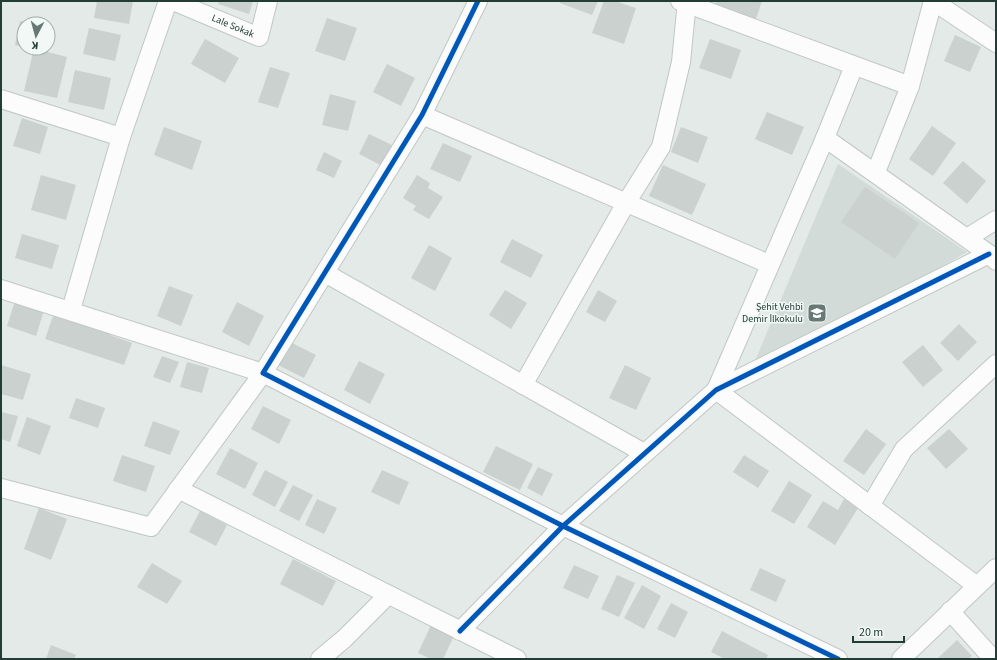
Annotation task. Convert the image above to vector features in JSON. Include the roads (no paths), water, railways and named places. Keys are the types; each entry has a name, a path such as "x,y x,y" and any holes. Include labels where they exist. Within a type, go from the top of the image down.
{"street":[{"path":"71,310 121,137 168,1"},
{"name":"Lale Sokak","path":"173,1 259,37 268,1"},
{"path":"1,488 151,527 263,373 422,115 478,1"},
{"path":"876,172 910,86 933,1 996,43"},
{"path":"523,385 626,202 661,147 681,62 684,2 910,86"},
{"path":"716,390 769,264 825,138 854,66"},
{"path":"1,99 121,137"},
{"path":"422,115 769,264"},
{"path":"460,631 563,526 716,390 992,257 876,172 825,138"},
{"path":"967,238 996,220"},
{"path":"325,273 644,453"},
{"path":"1,289 71,310 263,373 563,526 838,659"},
{"path":"870,506 904,449 996,364"},
{"path":"716,390 977,586"},
{"path":"178,489 517,659"},
{"path":"901,659 996,568"},
{"path":"320,659 344,639 388,595"},
{"path":"950,611 993,659"}],"place":[{"name":"Şehit Vehbi Demir İlkokulu","path":"817,313"}]}
